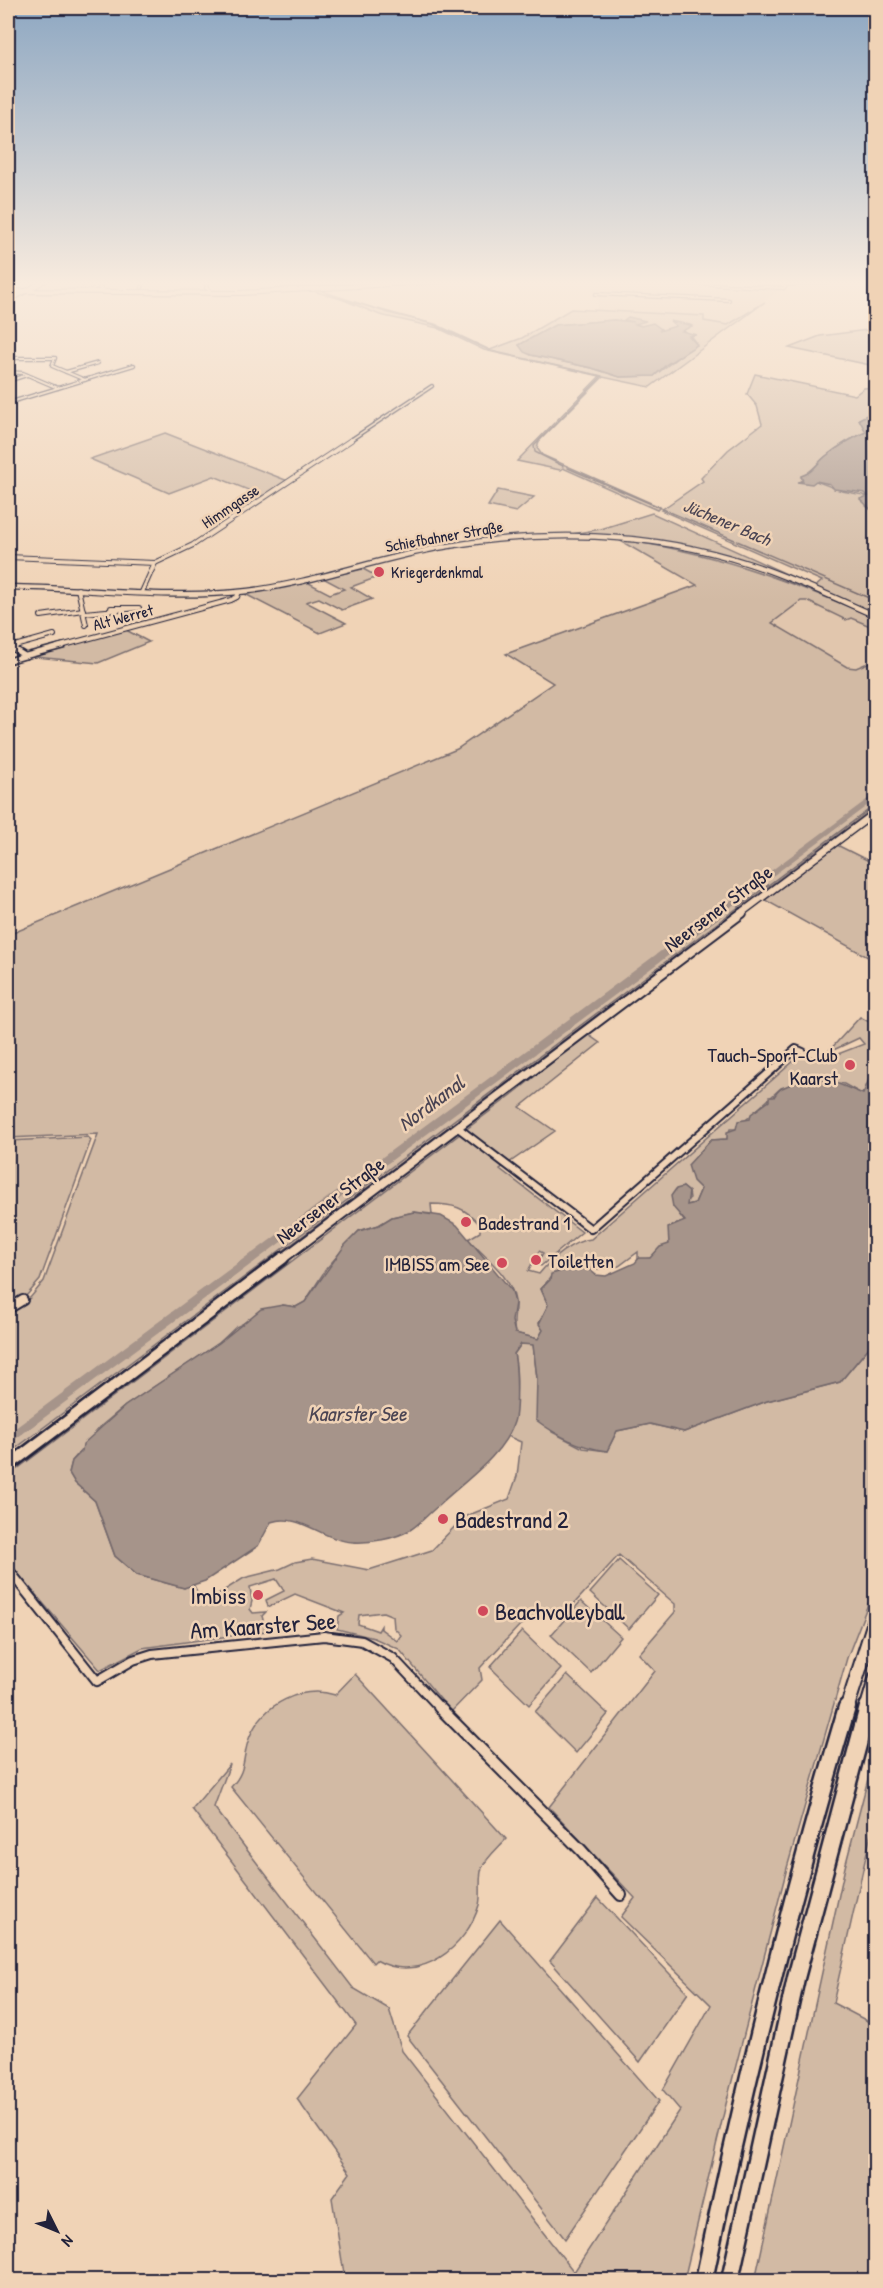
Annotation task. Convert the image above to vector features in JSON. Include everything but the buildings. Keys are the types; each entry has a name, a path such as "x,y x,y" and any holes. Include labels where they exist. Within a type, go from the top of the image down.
{"highway":[{"path":"704,2280 771,1982 816,1811 876,1617"},
{"path":"730,2280 791,1994 834,1821 876,1678"}],"main road":[{"name":"Schiefbahner Straße","path":"8,587 142,592 239,592 282,585 460,543 520,536 578,535 653,542 719,555 783,576 876,616"},
{"name":"Neersener Straße","path":"8,1466 876,812"}],"street":[{"path":"8,403 63,388"},
{"name":"Himmgasse","path":"155,563 190,547 429,388"},
{"path":"8,558 155,563 142,592"},
{"path":"78,589 86,625"},
{"name":"Alt Werret","path":"8,661 231,600 238,596 239,592"},
{"path":"41,616 84,612 111,608 132,606 139,608 136,610 111,608"},
{"path":"9,645 54,635"},
{"path":"9,645 25,656"},
{"path":"457,1127 591,1228 796,1049 804,1052"},
{"path":"8,1309 23,1300"},
{"name":"Am Kaarster See","path":"8,1569 97,1681 133,1660 164,1652 330,1635 353,1639 378,1648 393,1658 457,1726 581,1850 621,1895"}],"shaded area":[{"path":"589,388 592,388 539,441 537,448 542,455 660,507 657,510 563,468 560,470 517,461"},
{"path":"749,388 821,388 855,395 864,388 875,388 875,411 859,419 866,432 831,452 801,477 804,479 800,481 816,481 842,491 869,496 866,506 875,513 875,615 816,589 710,551 604,535 572,534 601,529 652,513 815,587 822,581 661,510 703,481 701,478 728,450 762,424 757,406 747,394"},
{"path":"165,433 288,481 263,496 214,476 169,493 90,459"},
{"path":"498,490 534,497 516,512 488,506"},
{"path":"619,540 685,551 750,569 875,618 875,628 851,618 846,620 807,601 801,601 772,623 847,667 856,668 875,660 875,805 8,1454 8,1311 30,1298 44,1281 98,1134 8,1138 8,935 457,749 553,683 506,654 697,585"},
{"path":"363,569 378,577 351,587 372,599 342,610 319,598 306,602 346,623 320,633 245,594 307,582 330,594 344,589 323,578"},
{"path":"801,601 807,601 846,620 851,618 875,628 875,660 856,668 847,667 772,623"},
{"path":"124,629 149,642 98,663 25,656"},
{"path":"875,807 461,1120 458,1119"},
{"path":"837,845 875,864 875,961 765,900"},
{"path":"860,1017 875,1025 875,1064 865,1092 860,1093 844,1084 812,1078 781,1088 736,1129 730,1129 727,1139 711,1140 698,1154 701,1189 695,1203 687,1205 685,1202 690,1198 689,1192 683,1187 679,1214 685,1222 673,1225 669,1244 650,1258 638,1260 638,1252 619,1266 597,1269 574,1266 567,1271 563,1269 553,1274 541,1289 548,1305 539,1323 543,1330 538,1339 515,1333 515,1301 509,1284 496,1267 468,1239 480,1232 480,1225 464,1210 431,1204 432,1214 414,1212 392,1217 379,1225 359,1231 326,1269 305,1302 296,1307 283,1305 236,1327 219,1343 125,1406 101,1426 72,1461 69,1473 75,1483 95,1501 115,1556 137,1575 184,1588 193,1584 202,1601 207,1601 244,1578 280,1569 295,1562 312,1559 369,1570 432,1550 464,1517 509,1499 517,1476 521,1442 507,1436 513,1418 516,1396 514,1354 521,1344 533,1344 537,1378 552,1432 583,1448 607,1451 617,1431 650,1424 684,1432 767,1401 840,1382 875,1340 875,1586 847,1658 787,1868 726,2104 684,2280 345,2280 332,2198 350,2173 297,2099 356,2025 192,1809 230,1764 214,1807 353,1988 389,2009 402,2051 574,2272 680,2110 663,2090 711,2005 621,1917 635,1898 549,1807 655,1671 639,1654 675,1612 675,1604 619,1555 571,1607 536,1617 520,1625 480,1668 482,1680 451,1712 399,1649 374,1638 337,1629 339,1616 344,1613 295,1594 268,1607 266,1600 284,1591 276,1579 250,1587 252,1601 250,1609 253,1613 266,1612 262,1616 266,1631 142,1648 100,1670 8,1562 8,1476 518,1090 587,1034 600,1043 520,1107 555,1131 500,1169 582,1232 541,1266 536,1264 543,1253 539,1251 528,1271 539,1274 562,1252 577,1243 591,1239 803,1053 820,1061 864,1044 859,1038 827,1053","holes":["383,1612 393,1616 394,1628 401,1635 397,1641 381,1629 381,1626 378,1631 358,1624 359,1615"]},
{"path":"456,1121 459,1122 8,1460 8,1457"},
{"path":"88,1137 91,1140 40,1280 27,1295 8,1307 8,1141"},
{"path":"619,1560 658,1595 629,1629 590,1593"},
{"path":"581,1601 621,1637 591,1673 551,1635"},
{"path":"522,1631 561,1669 529,1705 490,1667"},
{"path":"355,1674 506,1839 482,1868 479,1905 464,1935 439,1958 425,1965 409,1968 393,1967 376,1960 373,1963 231,1787 240,1775 250,1736 256,1724 265,1714 285,1699 297,1695 322,1693 335,1695"},
{"path":"567,1675 608,1714 576,1753 535,1712"},
{"path":"875,1752 875,1816 833,2003 875,2025 875,2280 755,2280 845,1867"},
{"path":"598,1898 688,1993 640,2062 550,1961"},
{"path":"500,1920 659,2101 565,2239 407,2036"}],"water":[{"path":"875,411 875,513 860,499 868,496 865,493 834,489 830,484 816,481 812,484 797,482 803,481 801,476 812,470 831,452 866,432 859,419"},
{"name":"Kaarster See","path":"875,1064 875,1340 840,1382 767,1401 684,1432 650,1424 617,1431 607,1451 587,1447 570,1440 536,1420 537,1378 533,1345 521,1344 514,1354 516,1408 509,1434 481,1468 410,1530 382,1540 353,1542 332,1537 292,1521 271,1522 258,1546 205,1581 184,1588 137,1575 115,1556 95,1501 75,1483 69,1473 72,1461 82,1451 83,1444 125,1406 219,1343 261,1309 283,1305 296,1307 305,1302 345,1245 359,1231 379,1225 392,1217 414,1212 441,1216 457,1225 512,1291 515,1303 512,1321 515,1333 538,1339 543,1330 539,1324 548,1305 541,1289 550,1280 551,1274 574,1266 586,1267 596,1275 606,1276 635,1263 639,1258 650,1258 660,1247 669,1244 668,1228 685,1221 673,1207 671,1196 676,1189 683,1187 689,1192 687,1205 695,1203 701,1189 693,1181 688,1165 711,1140 727,1139 727,1132 736,1129 738,1121 750,1119 751,1114 769,1101 769,1097 774,1097 780,1089 800,1081 827,1080 863,1094"}],"waterway":[{"name":"Jüchener Bach","path":"563,466 535,452 534,446 591,388"},
{"name":"Jüchener Bach","path":"568,468 876,601"},
{"name":"Nordkanal","path":"717,914 876,796"},
{"name":"Nordkanal","path":"250,1260 719,913"},
{"name":"Nordkanal","path":"8,1439 252,1258"}],"place":[{"name":"Kriegerdenkmal","path":"379,572"},
{"name":"Tauch-Sport-Club Kaarst","path":"850,1065"},
{"name":"Badestrand 1","path":"466,1222"},
{"name":"Toiletten","path":"536,1260"},
{"name":"IMBISS am See","path":"502,1263"},
{"name":"Badestrand 2","path":"443,1519"},
{"name":"Imbiss","path":"258,1595"},
{"name":"Beachvolleyball","path":"483,1611"}]}
